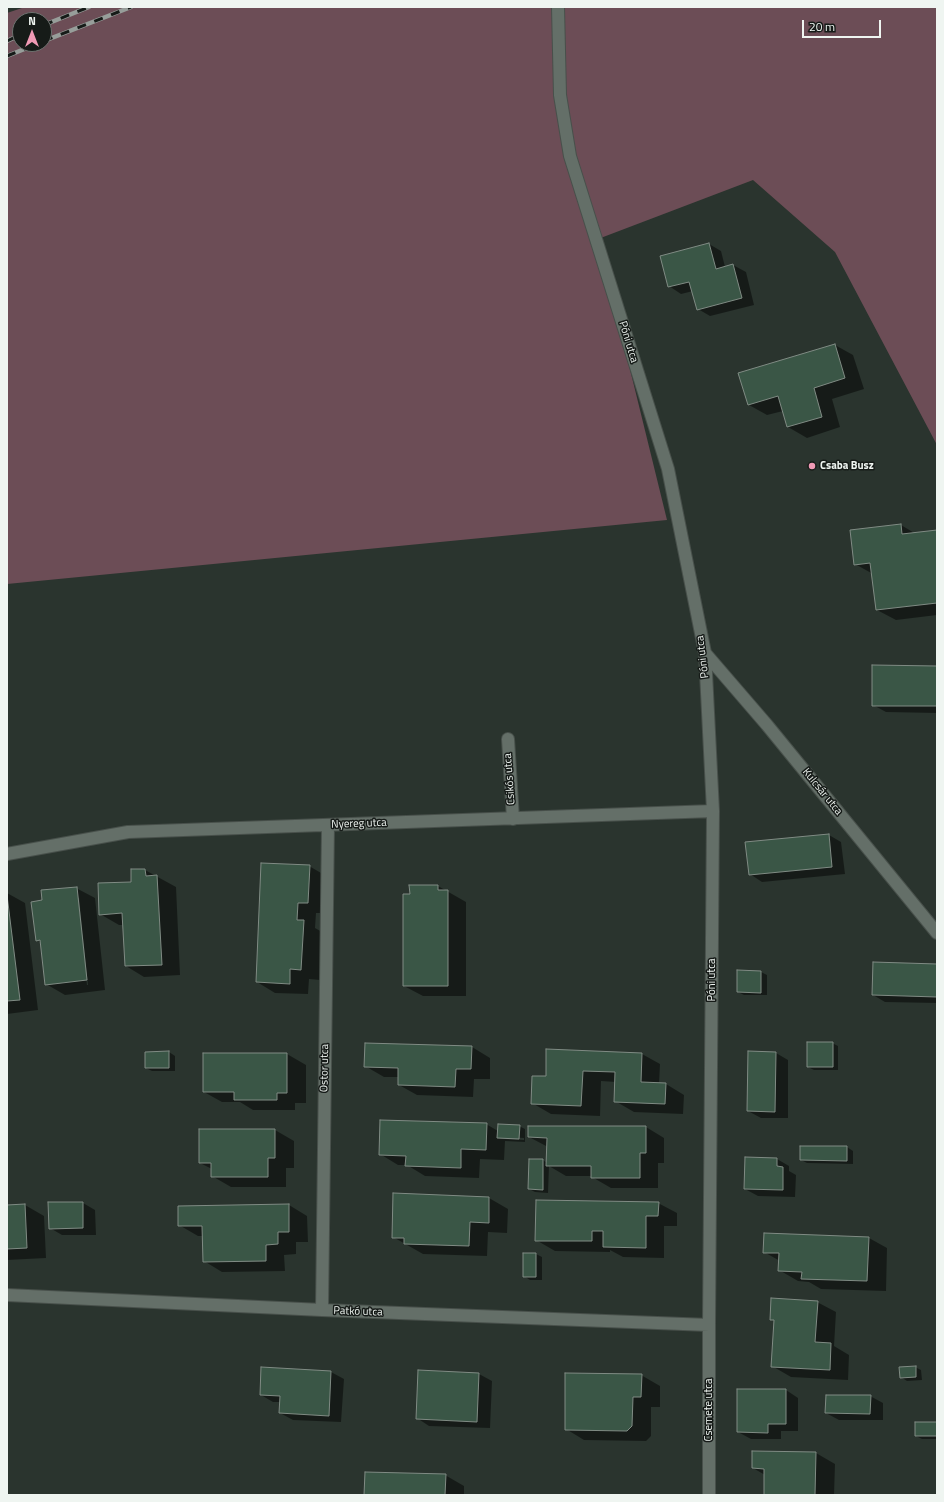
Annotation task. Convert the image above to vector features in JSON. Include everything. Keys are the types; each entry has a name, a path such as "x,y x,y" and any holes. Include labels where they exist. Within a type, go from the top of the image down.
{"street":[{"name":"Póni utca","path":"558,7 560,96 570,156 668,469 704,653 713,811 709,1325"},
{"name":"Kulcsár utca","path":"704,653 767,725 937,933"},
{"name":"Csikós utca","path":"508,739 513,819"},
{"name":"Nyereg utca","path":"7,854 128,832 713,811"},
{"name":"Ostor utca","path":"322,1310 328,825"},
{"name":"Patkó utca","path":"7,1295 322,1310 709,1325"},
{"name":"Csemete utca","path":"709,1325 709,1495"}],"shaded area":[{"path":"25,7 937,7 937,445 835,252 753,180 598,239 667,520 7,584 7,13"}],"building":[{"path":"709,243 716,269 733,264 742,298 697,310 689,282 668,287 660,256"},
{"path":"835,344 845,378 814,388 822,417 787,427 778,396 748,405 738,373"},
{"path":"901,524 902,534 937,530 937,603 876,610 870,563 854,565 850,530"},
{"path":"872,665 937,666 937,706 872,706"},
{"path":"829,834 832,867 749,875 745,842"},
{"path":"261,863 310,865 308,903 298,903 297,920 304,920 301,970 290,969 290,984 256,982"},
{"path":"131,869 145,869 146,876 157,875 162,965 125,966 122,913 99,915 98,883 131,882"},
{"path":"409,885 438,885 438,890 448,890 448,986 403,986 403,894 410,894"},
{"path":"77,887 87,980 45,985 40,940 36,941 31,902 42,900 41,890"},
{"path":"7,895 20,1000 7,1001"},
{"path":"873,962 937,964 937,997 872,995"},
{"path":"737,970 761,971 761,993 737,992"},
{"path":"807,1042 833,1042 833,1067 807,1067"},
{"path":"365,1043 472,1046 471,1069 456,1069 455,1087 398,1085 398,1068 364,1067"},
{"path":"546,1049 642,1053 641,1082 666,1083 665,1104 614,1102 615,1072 583,1071 581,1106 531,1104 532,1076 546,1076"},
{"path":"169,1051 169,1068 145,1068 145,1052"},
{"path":"748,1051 776,1052 775,1112 747,1111"},
{"path":"203,1053 287,1053 287,1093 277,1093 277,1100 234,1100 234,1092 203,1092"},
{"path":"380,1120 487,1123 486,1150 461,1149 461,1168 405,1166 406,1156 379,1155"},
{"path":"498,1124 520,1125 519,1139 497,1138"},
{"path":"528,1126 646,1126 646,1153 640,1153 640,1178 591,1178 591,1166 546,1166 547,1138 528,1137"},
{"path":"199,1129 275,1129 275,1158 268,1158 268,1177 211,1177 211,1163 199,1163"},
{"path":"800,1146 847,1146 847,1161 800,1160"},
{"path":"745,1157 777,1158 777,1166 783,1167 783,1190 744,1189"},
{"path":"529,1159 543,1159 543,1190 528,1189"},
{"path":"393,1193 489,1197 489,1223 470,1222 469,1246 404,1244 404,1238 392,1238"},
{"path":"536,1200 659,1202 658,1216 646,1216 646,1248 603,1247 603,1231 592,1231 592,1241 535,1241"},
{"path":"48,1202 83,1202 83,1228 49,1229"},
{"path":"25,1204 27,1248 7,1249 7,1205"},
{"path":"289,1204 289,1232 278,1232 278,1244 266,1245 266,1261 203,1262 202,1226 178,1226 178,1206"},
{"path":"764,1233 869,1237 867,1281 801,1279 802,1272 778,1271 779,1253 763,1253"},
{"path":"523,1253 536,1253 536,1277 523,1277"},
{"path":"771,1298 818,1301 815,1342 831,1343 830,1370 771,1367 774,1320 770,1320"},
{"path":"916,1366 916,1377 900,1378 899,1367"},
{"path":"261,1367 331,1371 329,1416 279,1413 280,1396 260,1395"},
{"path":"418,1370 479,1373 477,1422 416,1419"},
{"path":"565,1373 642,1374 641,1397 633,1397 632,1426 627,1431 565,1430"},
{"path":"737,1389 786,1389 786,1424 768,1424 768,1433 737,1432"},
{"path":"826,1395 871,1395 870,1414 825,1413"},
{"path":"915,1422 937,1422 937,1436 915,1436"},
{"path":"752,1451 816,1452 815,1495 764,1495 764,1469 752,1468"},
{"path":"365,1472 446,1474 445,1495 364,1495"}],"railway":[{"path":"52,22 89,7"},
{"path":"52,38 131,7"},
{"path":"7,41 12,39"},
{"path":"7,56 17,52"}],"place":[{"name":"Csaba Busz","path":"812,466"}]}
